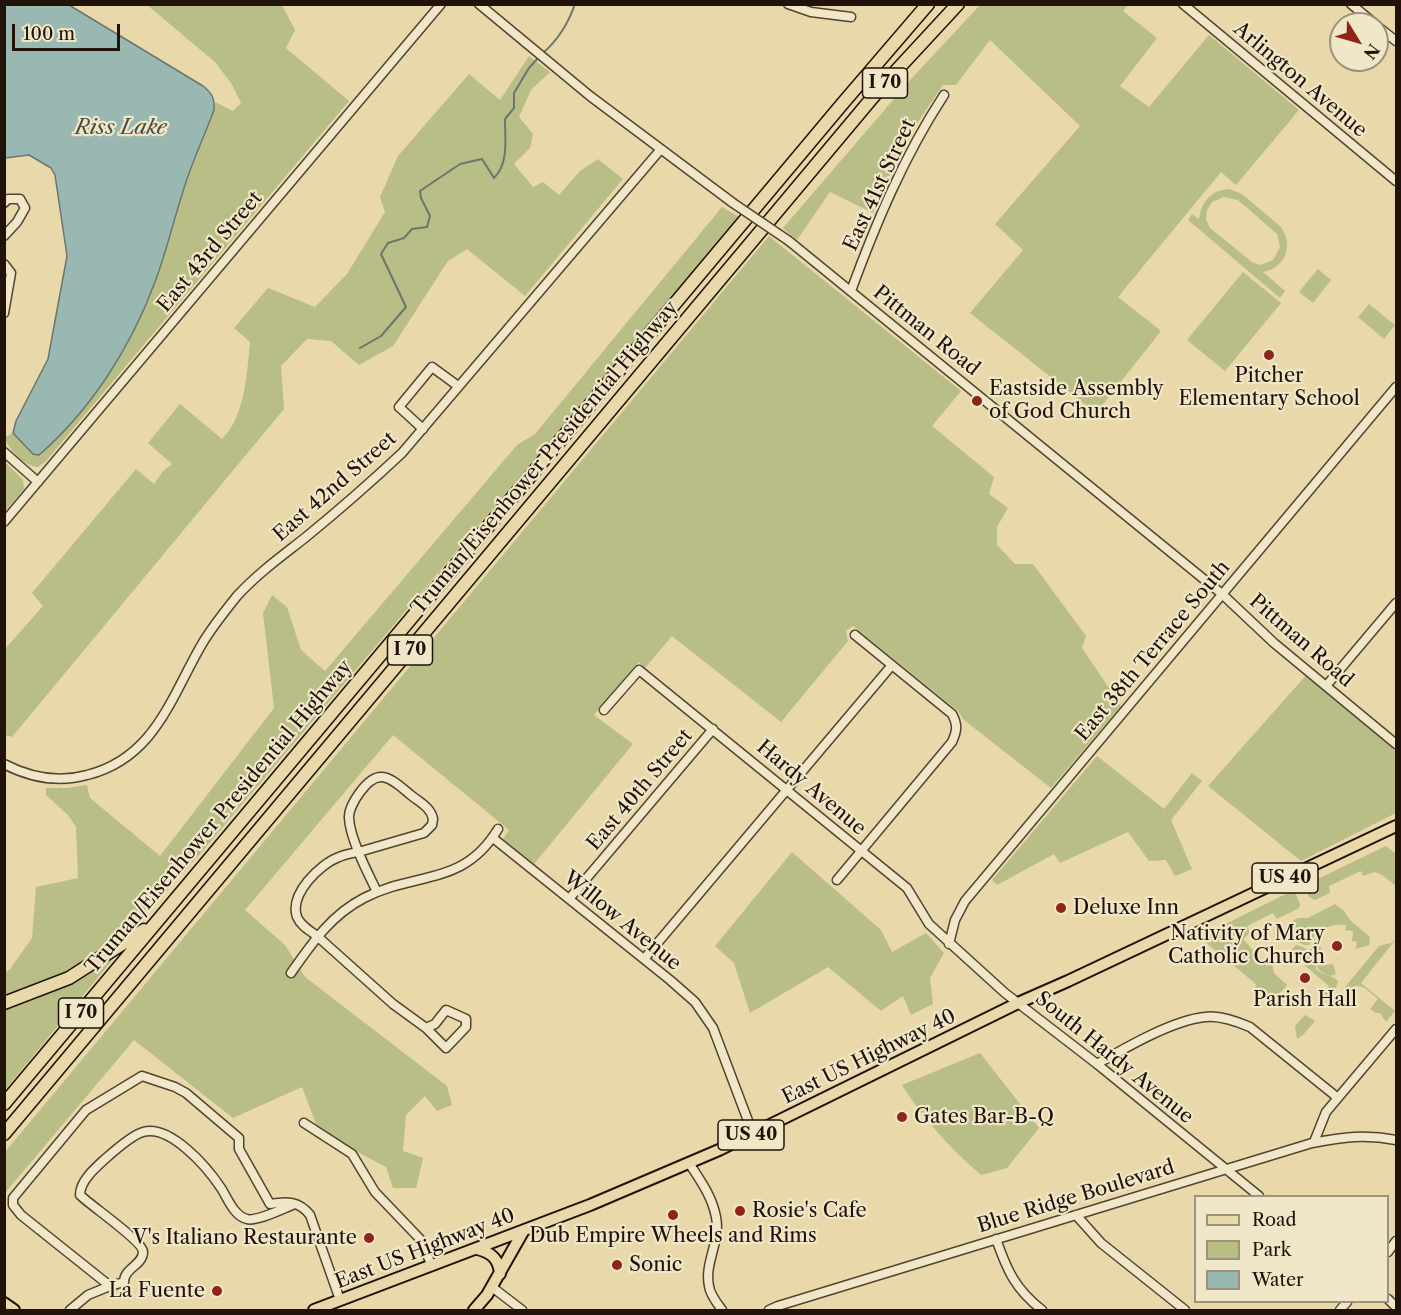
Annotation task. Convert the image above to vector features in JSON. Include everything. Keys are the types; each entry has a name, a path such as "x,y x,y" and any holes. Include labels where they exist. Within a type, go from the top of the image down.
{"highway":[{"name":"Truman/Eisenhower Presidential Highway","path":"4,1104 928,4"},
{"name":"Truman/Eisenhower Presidential Highway","path":"4,1134 875,94 958,4"},
{"path":"4,1003 69,978 96,963 158,921"}],"main road":[{"name":"East US Highway 40","path":"314,1311 590,1205 753,1134 1018,1003 1396,826"},
{"path":"474,1311 492,1287 524,1230"},
{"path":"477,1249 485,1251 497,1260 500,1274"},
{"path":"4,1303 14,1311"}],"street":[{"name":"East 43rd Street","path":"4,522 441,4"},
{"name":"Pittman Road","path":"479,4 590,96 789,241 851,291 1222,594 1274,643 1396,744"},
{"path":"788,4 811,12 851,17"},
{"name":"Arlington Avenue","path":"1183,4 1396,181"},
{"name":"East 41st Street","path":"851,291 872,234 907,156 944,95"},
{"name":"East 42nd Street","path":"4,764 21,773 44,779 73,779 105,770 140,747 156,728 203,642 238,596 265,568 364,489 402,453 661,149"},
{"path":"4,203 8,199 20,199 25,208 17,222 4,236"},
{"path":"4,264 11,273 4,313"},
{"path":"423,429 399,406 432,367 458,386"},
{"name":"East 38th Terrace South","path":"949,944 955,920 965,901 1396,387"},
{"path":"4,452 38,482"},
{"path":"1326,686 1396,603"},
{"path":"837,880 952,742 957,731 952,714 855,635"},
{"path":"644,959 892,665"},
{"name":"Hardy Avenue","path":"603,710 639,670 907,888 929,924 949,944"},
{"name":"East 40th Street","path":"569,899 713,729"},
{"path":"377,892 363,864 359,852 348,821 352,802 370,782 380,777 390,779 429,809 433,819 432,825 424,833 359,852 340,856 330,861 311,878 297,898 295,910 304,927 393,1004 426,1028 446,1048 466,1027 466,1019 446,1010 435,1024 426,1028"},
{"path":"291,973 317,936 344,910 377,892 456,870 476,857 498,829"},
{"name":"Willow Avenue","path":"493,838 695,1002 713,1028 753,1134"},
{"name":"South Hardy Avenue","path":"949,944 1018,1003 1097,1064 1257,1195"},
{"path":"1097,1064 1161,1031 1197,1018 1216,1017 1250,1027 1338,1098"},
{"path":"1314,1142 1326,1113 1396,1029"},
{"path":"110,1286 21,1215 13,1205 13,1198 86,1110 142,1076 175,1087 186,1094 238,1138 239,1149 270,1204 285,1201 297,1204 310,1215 340,1300"},
{"path":"304,1123 352,1154 375,1192 420,1239 432,1266"},
{"path":"69,1311 88,1295 124,1282 124,1276 128,1270 141,1260 142,1246 90,1206 80,1195 80,1188 93,1171 121,1146 142,1132 159,1131 169,1136 199,1161 213,1176 236,1213 245,1219 253,1220 297,1204"},
{"name":"Blue Ridge Boulevard","path":"769,1311 778,1306 1314,1142 1344,1136 1376,1136 1396,1140"},
{"path":"688,1163 709,1195 717,1219 716,1243 707,1272 709,1288 722,1311"},
{"path":"1076,1215 1101,1243 1185,1311"},
{"path":"996,1239 1007,1269 1018,1288 1042,1311"},
{"path":"492,1287 522,1311"}],"green space":[{"path":"147,5 282,5 295,30 286,48 349,101 46,461 38,467 33,466 13,452 5,437 13,433 33,454 54,441 85,406 126,347 155,283 187,180 215,102 233,111 241,103 231,83 215,62"},
{"path":"980,5 1128,5 1123,11 1157,38 1120,86 1149,107 1209,35 1299,110 1236,185 1221,172 1118,297 1161,331 1096,413 970,313 1023,250 995,224 1080,126 990,40 956,85 943,85 905,141 873,213 830,192 797,240 783,228 912,78"},
{"path":"529,56 550,72 531,90 519,117 533,134 530,148 514,164 533,187 543,182 559,195 580,171 598,159 623,179 525,296 467,249 448,261 393,346 359,365 331,341 307,339 281,366 284,409 12,737 5,735 5,649 43,606 32,593 136,469 154,484 163,471 172,464 148,443 180,404 222,439 230,430 244,394 250,342 234,328 268,288 315,307 347,274 385,212 380,197 398,156 469,74 500,100"},
{"path":"1229,189 1242,194 1281,227 1285,234 1287,249 1282,261 1271,270 1263,272 1285,291 1280,298 1188,220 1192,214 1199,219 1202,207 1208,198","holes":["1224,197 1238,200 1277,234 1280,247 1273,260 1261,265 1252,262 1210,228 1206,219 1207,210 1212,202"]},
{"path":"722,207 739,217 201,853 139,920 117,940 91,958 49,979 5,996 5,973 32,938 36,887 78,878 76,827 68,815 46,795 46,788 87,785 90,798 160,856 274,708 263,613 272,595 287,607 301,650 325,671 517,445 535,434"},
{"path":"769,236 961,391 932,426 994,477 989,494 1008,508 997,527 997,545 1015,564 1033,564 1086,636 1082,648 1121,706 1051,788 964,720 958,711 853,626 846,631 848,641 781,722 672,636 645,668 639,662 594,715 633,744 534,864 503,839 509,830 393,735 245,910 285,945 305,977 447,1086 452,1105 437,1111 425,1096 406,1115 403,1151 423,1158 416,1188 393,1188 386,1167 346,1146 316,1124 302,1087 233,1118 134,1040 5,1193 5,1152"},
{"path":"1318,269 1331,280 1313,303 1299,292"},
{"path":"1243,272 1281,303 1225,371 1187,340"},
{"path":"1369,304 1395,325 1384,339 1358,317"},
{"path":"5,462 23,480 24,489 5,511"},
{"path":"1309,672 1396,751 1396,813 1301,861 1208,786"},
{"path":"1097,756 1164,809 1192,773 1202,781 1171,820 1192,869 1175,876 1166,860 1149,861 1128,832 1060,863 1054,854 997,885 992,880"},
{"path":"1386,846 1396,854 1396,886 1375,872 1363,876 1361,871 1329,886 1330,893 1315,900 1309,897 1303,886"},
{"path":"792,852 881,930 892,952 926,933 944,953 930,978 933,1004 911,1015 903,996 881,1011 828,967 750,1013 734,963 715,946"},
{"path":"1294,890 1300,904 1299,908 1277,919 1273,913 1247,926 1250,933 1243,939 1267,966 1272,962 1274,973 1287,985 1275,999 1255,987 1256,984 1199,937"},
{"path":"1335,904 1370,937 1369,945 1356,949 1357,942 1352,941 1353,931 1345,930 1346,925 1329,926 1315,935 1309,945 1296,941 1303,934 1291,922 1298,918 1308,918"},
{"path":"1314,938 1322,950 1317,954 1326,965 1333,964 1336,974 1331,976 1323,973 1316,963 1316,969 1322,973 1338,981 1335,991 1327,1001 1320,997 1329,986 1289,952 1296,945 1300,946 1317,960 1310,950"},
{"path":"1396,939 1361,983 1395,1011 1386,1022 1380,1013 1370,1009 1378,999 1371,993 1360,986 1348,990 1345,987 1379,946"},
{"path":"114,958 5,1090 5,1008 61,987"},
{"path":"1305,1015 1315,1021 1297,1039 1295,1026"},
{"path":"980,1053 1039,1128 1007,1168 981,1175 938,1133 902,1085"}],"water":[{"name":"Riss Lake","path":"4,5 69,5 203,86 211,94 214,103 214,110 192,164 159,270 134,330 92,398 76,418 39,455 33,454 13,433 16,421 48,359 67,256 55,175 51,168 29,155 5,158"}],"waterway":[{"path":"543,53 562,31 575,4"},
{"path":"360,348 381,336 406,307 381,254 388,243 404,238 412,229 427,227 430,216 420,191 460,164 482,159 494,178 499,172 505,150 505,119 514,108 514,93 529,68 539,57"}],"place":[{"name":"Pitcher Elementary School","path":"1269,355"},
{"name":"Eastside Assembly of God Church","path":"977,401"},
{"name":"Deluxe Inn","path":"1061,908"},
{"name":"Nativity of Mary Catholic Church","path":"1337,946"},
{"name":"Parish Hall","path":"1305,978"},
{"name":"Gates Bar-B-Q","path":"902,1117"},
{"name":"Rosie's Cafe","path":"740,1211"},
{"name":"Dub Empire Wheels and Rims","path":"673,1215"},
{"name":"V's Italiano Restaurante","path":"369,1238"},
{"name":"Sonic","path":"617,1265"},
{"name":"La Fuente","path":"217,1291"}]}
